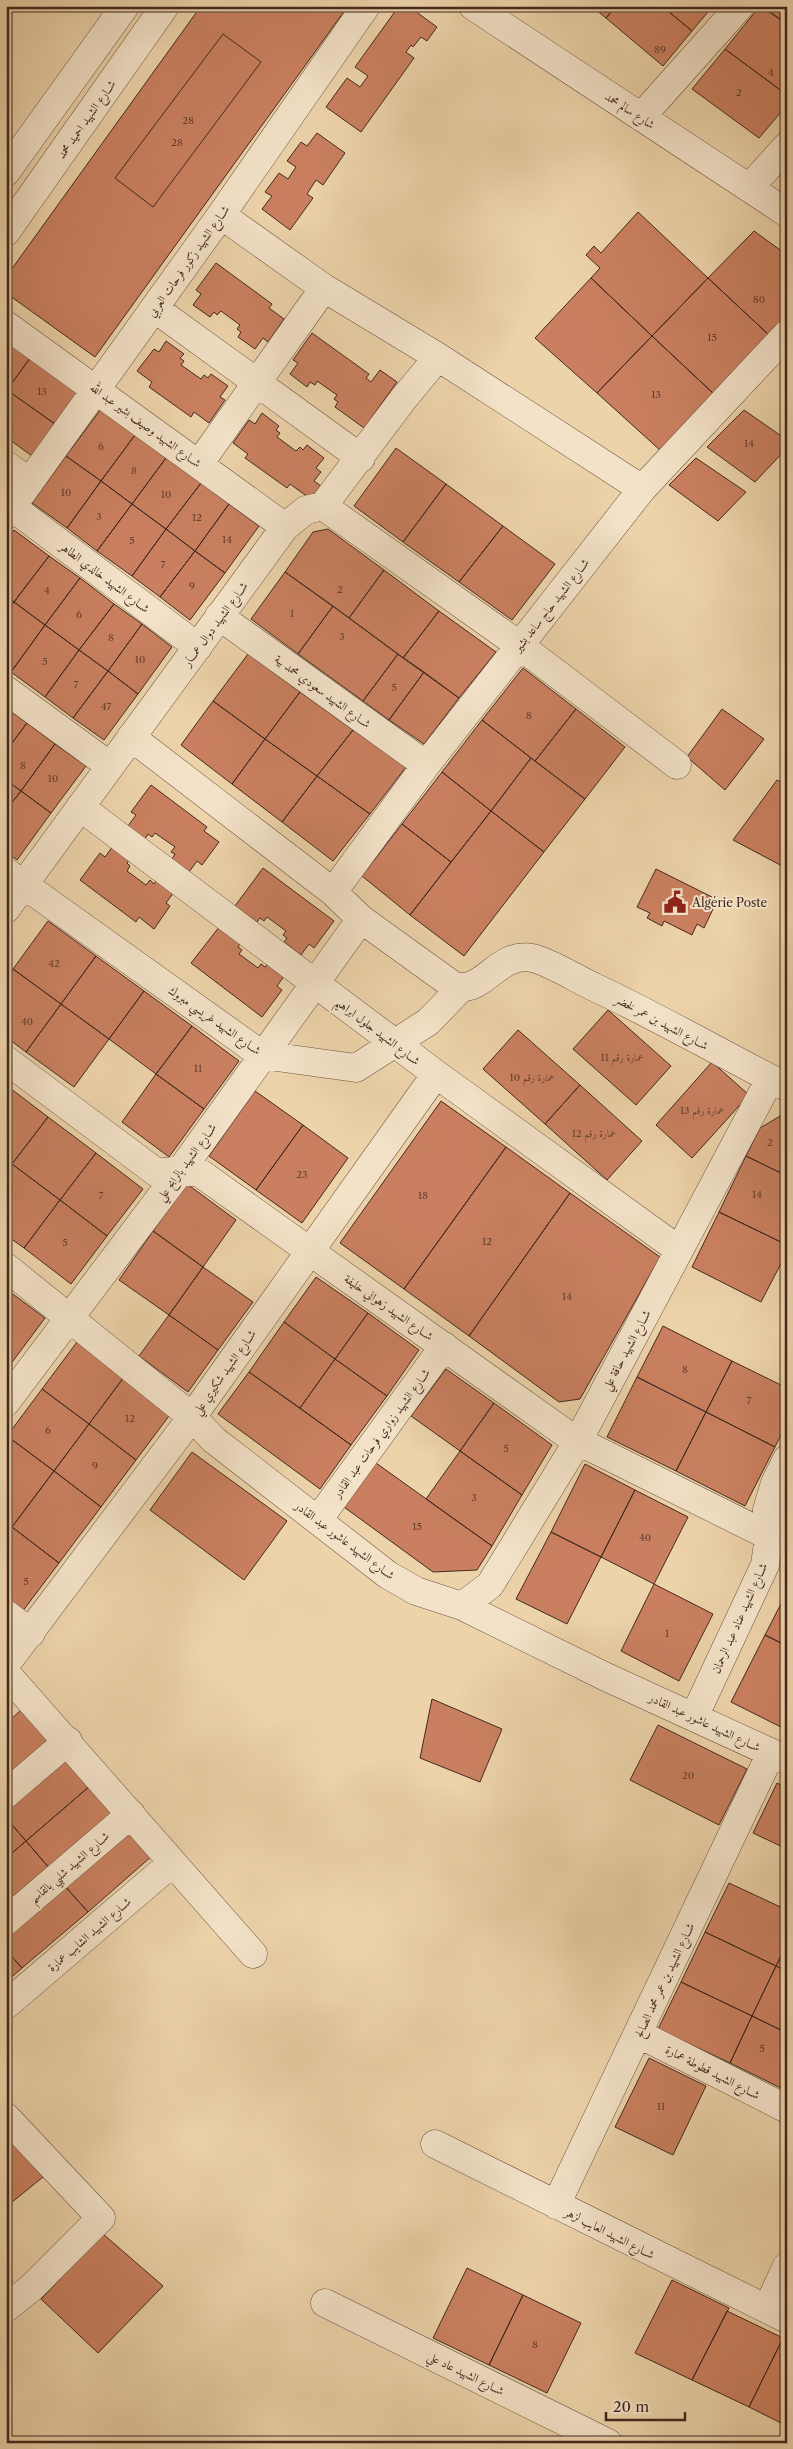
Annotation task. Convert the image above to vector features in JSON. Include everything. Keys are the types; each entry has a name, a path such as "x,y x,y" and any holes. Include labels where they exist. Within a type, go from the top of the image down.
{"street":[{"path":"6,172 14,143 125,6"},
{"name":"شــارع الشهيد احميد محمد","path":"6,232 165,6"},
{"name":"شــارع الشهيد زكور فرحات العربي","path":"9,511 221,215 366,6"},
{"path":"641,117 740,6"},
{"name":"شارع سالم محمد","path":"481,8 641,117 787,213"},
{"path":"14,143 50,170"},
{"path":"749,188 787,146"},
{"path":"221,215 324,288 438,356 642,489"},
{"path":"199,464 324,288"},
{"path":"154,308 360,458"},
{"name":"شــارع الشهيد وصيف بشير عبد الله","path":"6,325 97,389 285,527"},
{"name":"شــارع الشهيد حاج ساعد بشير","path":"333,892 426,765 642,489 787,334"},
{"path":"438,356 323,506 520,645 677,765"},
{"path":"6,465 30,482"},
{"name":"شــارع الشهيد دوال عمـــار","path":"6,909 15,878 80,807 285,527 306,510 323,506"},
{"name":"شــارع الشهيد خالدي الطاهر","path":"9,511 198,647"},
{"name":"شــارع الشهيد سعودي محمد بية","path":"219,616 426,765"},
{"path":"6,690 110,766"},
{"path":"131,737 333,892 361,919 454,986 461,988"},
{"name":"شــارع الشهيد جلول ابراهيم","path":"80,807 314,984 679,1250"},
{"name":"شــارع الشهيد غريسي مبروك","path":"15,878 262,1055 356,1068 428,1022 461,988"},
{"name":"شــارع الشهيد بالرابح علي","path":"6,1402 181,1170 361,919"},
{"name":"شــارع الشهيد بن عمر لخضر","path":"461,988 475,985 499,965 515,957 536,959 611,995 779,1083"},
{"name":"شــارع الشهيد زهواني خليفة","path":"6,1060 157,1174 181,1170 200,1172 578,1441 778,1541"},
{"name":"شــارع الشهيد شكيري علي","path":"6,1664 192,1418 436,1074"},
{"name":"شــارع الشهيد حاقة علي","path":"462,1606 490,1585 578,1441 679,1250 779,1083"},
{"name":"شــارع الشهيد عاشور عبد القادر","path":"6,1267 192,1418 214,1440 388,1575 416,1590 462,1606 779,1757"},
{"name":"شــارع الشهيد زواري فرحات عبد القادر","path":"318,1520 444,1346"},
{"name":"شــارع الشهيد عناد عبد الرحمان","path":"694,1717 764,1565 778,1541 766,1510 775,1483 787,1459"},
{"path":"6,1614 31,1633"},
{"path":"6,1673 68,1741 253,1954"},
{"path":"6,1794 68,1741"},
{"name":"شــارع الشهيد بن عمر محمد الصالح","path":"556,2205 639,2034 779,1757"},
{"name":"شــارع الشهيد شلبي بالقاسم","path":"6,1921 131,1814"},
{"name":"شــارع الشهيد الشايب عمارة","path":"6,2005 172,1863"},
{"name":"شــارع الشهيد قطوطة عمارة","path":"639,2034 787,2109"},
{"path":"6,2117 101,2218 30,2288 6,2308"},
{"name":"شــارع الشهيد العايب لزهر","path":"435,2144 777,2314"},
{"path":"777,2314 787,2266"},
{"name":"شــارع الشهيد عاد علي","path":"325,2303 608,2443"}],"building":[{"path":"201,6 348,6 95,357 6,293 6,277"},
{"path":"399,6 408,6 437,27 427,41 421,37 413,47 411,45 406,52 414,58 361,132 326,107 347,78 360,87 368,76 355,67"},
{"path":"591,6 616,6 606,18"},
{"path":"616,6 662,6 692,31 663,66 606,18"},
{"path":"662,6 713,6 692,31"},
{"path":"760,6 787,24 787,95 725,49"},
{"path":"762,6 787,6 787,24"},
{"path":"223,34 261,62 153,207 115,178"},
{"path":"725,49 787,95 787,105 759,138 692,89"},
{"path":"317,133 345,153 323,185 316,180 307,194 313,198 290,230 262,209 272,196 265,192 279,173 288,179 296,167 287,161 301,142 307,146"},
{"path":"638,212 708,278 652,336 591,278 600,268 586,255 594,246 601,253"},
{"path":"754,231 787,255 787,321 771,337 708,278"},
{"path":"216,263 272,304 269,308 284,319 268,342 263,338 255,349 238,337 241,332 237,329 240,325 221,311 217,315 214,312 210,317 193,305 201,294 196,290"},
{"path":"591,278 652,336 597,393 535,338"},
{"path":"708,278 771,337 715,395 652,336"},
{"path":"312,333 369,374 366,378 371,382 380,370 397,382 364,428 335,407 338,402 334,399 337,395 317,381 315,385 310,382 307,387 290,374 298,363 293,360"},
{"path":"652,336 715,395 661,451 597,393"},
{"path":"6,341 30,358 7,390 6,389"},
{"path":"166,341 184,354 180,358 184,361 181,365 201,379 204,375 208,378 211,374 228,386 220,397 225,400 209,423 194,412 191,417 149,387 152,382 137,371 154,349 159,352"},
{"path":"30,358 77,393 55,424 7,390"},
{"path":"7,390 55,424 32,456 6,437"},
{"path":"101,409 135,435 101,481 66,456"},
{"path":"744,410 787,440 787,448 755,482 707,447"},
{"path":"262,413 279,426 276,430 280,433 277,437 296,451 300,447 303,450 307,445 324,458 316,468 321,472 314,481 321,486 312,500 290,484 287,488 245,458 248,454 233,443 249,420 255,424"},
{"path":"135,435 166,458 132,504 101,481"},
{"path":"396,448 446,484 403,542 354,506"},
{"path":"66,456 101,481 67,528 32,503"},
{"path":"166,458 201,483 166,529 132,504"},
{"path":"696,458 746,492 718,521 669,485"},
{"path":"101,481 132,504 97,551 67,528"},
{"path":"201,483 229,504 195,551 166,529"},
{"path":"446,484 503,526 459,582 403,542"},
{"path":"132,504 166,529 132,576 97,551"},
{"path":"229,504 259,526 225,573 195,551"},
{"path":"503,526 555,564 512,620 459,582"},
{"path":"166,529 195,551 160,597 132,576"},
{"path":"328,529 384,570 349,618 285,572 313,532"},
{"path":"14,530 49,556 14,602 6,596 6,540"},
{"path":"195,551 225,573 190,620 160,597"},
{"path":"49,556 80,578 45,625 14,602"},
{"path":"384,570 439,611 403,658 349,618"},
{"path":"285,572 333,606 298,654 251,619"},
{"path":"80,578 114,604 79,650 45,625"},
{"path":"6,596 14,602 6,613"},
{"path":"14,602 45,625 11,672 6,669 6,613"},
{"path":"114,604 142,624 108,671 79,650"},
{"path":"333,606 398,654 363,701 298,654"},
{"path":"439,611 496,652 459,698 403,658"},
{"path":"142,624 172,647 138,694 108,671"},
{"path":"45,625 79,650 45,697 11,672"},
{"path":"79,650 108,671 73,718 45,697"},
{"path":"248,654 300,692 265,739 213,701"},
{"path":"398,654 424,672 389,720 363,701"},
{"path":"523,668 576,709 535,761 482,720"},
{"path":"108,671 138,694 104,740 73,718"},
{"path":"424,672 459,698 424,744 389,720"},
{"path":"300,692 353,730 317,776 265,739"},
{"path":"213,701 265,739 232,784 181,745"},
{"path":"6,708 27,723 6,751"},
{"path":"576,709 625,747 585,799 535,761"},
{"path":"722,709 764,739 725,790 687,757"},
{"path":"482,720 531,758 491,811 442,772"},
{"path":"27,723 55,744 21,791 6,780 6,751"},
{"path":"353,730 406,767 370,814 317,776"},
{"path":"265,739 317,776 282,822 232,784"},
{"path":"55,744 86,766 51,813 21,791"},
{"path":"531,758 585,799 544,852 491,811"},
{"path":"442,772 491,811 451,862 402,824"},
{"path":"317,776 370,814 333,861 282,822"},
{"path":"6,780 21,791 6,810"},
{"path":"777,780 787,785 787,863 784,867 733,840"},
{"path":"151,785 207,827 204,831 219,842 202,865 197,861 189,872 172,859 175,854 171,852 175,847 155,833 152,837 148,834 145,839 128,826 136,815 131,812"},
{"path":"21,791 51,813 17,860 6,852 6,810"},
{"path":"491,811 544,852 464,956 410,915"},
{"path":"402,824 451,862 410,915 362,876"},
{"path":"113,846 130,859 127,863 130,866 127,871 146,885 150,880 154,884 157,879 174,892 166,903 170,906 154,929 139,917 136,922 80,880 100,853 105,857"},
{"path":"263,868 334,921 314,948 309,944 301,955 284,942 287,938 283,935 286,931 267,917 264,921 260,918 257,922 235,906"},
{"name":"Algérie Poste","path":"656,869 714,898 709,907 713,909 704,928 697,924 692,935 664,921 662,926 647,918 650,913 637,907"},
{"path":"48,921 96,956 61,1004 13,969"},
{"path":"220,926 241,942 238,947 242,950 239,954 258,968 261,964 265,967 269,963 285,975 277,986 282,990 262,1017 191,963"},
{"path":"96,956 144,991 109,1039 61,1004"},
{"path":"13,969 61,1004 26,1052 6,1037 6,978"},
{"path":"144,991 192,1026 156,1074 109,1039"},
{"path":"61,1004 109,1039 74,1087 26,1052"},
{"path":"608,1010 671,1066 636,1105 573,1049"},
{"path":"192,1026 239,1061 204,1109 156,1074"},
{"path":"518,1030 580,1085 545,1124 483,1069"},
{"path":"712,1062 749,1095 692,1158 656,1125"},
{"path":"156,1074 204,1109 169,1157 122,1122"},
{"path":"6,1085 48,1117 12,1164 6,1160"},
{"path":"580,1085 642,1141 607,1180 545,1124"},
{"path":"255,1091 303,1125 256,1190 209,1156"},
{"path":"441,1101 506,1147 404,1289 340,1243"},
{"path":"787,1112 787,1176 746,1156 760,1128"},
{"path":"48,1117 96,1153 60,1200 12,1164"},
{"path":"303,1125 348,1158 302,1223 256,1190"},
{"path":"506,1147 570,1193 469,1336 404,1289"},
{"path":"96,1153 143,1189 107,1236 60,1200"},
{"path":"746,1156 787,1176 787,1245 719,1212"},
{"path":"6,1160 12,1164 6,1172"},
{"path":"12,1164 60,1200 24,1248 6,1235 6,1172"},
{"path":"187,1184 236,1220 203,1267 153,1231"},
{"path":"570,1193 660,1257 580,1399 559,1402 469,1336"},
{"path":"60,1200 107,1236 71,1284 24,1248"},
{"path":"719,1212 787,1245 787,1252 761,1302 692,1267"},
{"path":"153,1231 203,1267 169,1315 119,1280"},
{"path":"203,1267 253,1302 218,1350 169,1315"},
{"path":"316,1277 368,1313 335,1359 284,1322"},
{"path":"6,1289 45,1318 10,1365 6,1362"},
{"path":"368,1313 419,1350 387,1396 335,1359"},
{"path":"169,1315 218,1350 188,1392 139,1356"},
{"path":"284,1322 335,1359 300,1408 249,1372"},
{"path":"663,1326 732,1361 706,1412 637,1377"},
{"path":"77,1342 124,1377 89,1424 42,1389"},
{"path":"335,1359 387,1396 351,1445 300,1408"},
{"path":"732,1361 787,1388 787,1423 775,1447 706,1412"},
{"path":"446,1369 494,1403 460,1451 411,1416"},
{"path":"249,1372 351,1445 320,1489 218,1414"},
{"path":"124,1377 172,1412 136,1460 89,1424"},
{"path":"637,1377 706,1412 676,1471 607,1437"},
{"path":"42,1389 89,1424 54,1471 7,1436"},
{"path":"494,1403 552,1445 522,1495 460,1451"},
{"path":"706,1412 775,1447 745,1506 676,1471"},
{"path":"89,1424 136,1460 101,1507 54,1471"},
{"path":"7,1436 54,1471 12,1527 6,1522"},
{"path":"460,1451 522,1495 492,1546 426,1499"},
{"path":"192,1452 287,1521 244,1580 150,1510"},
{"path":"376,1463 492,1546 477,1570 433,1572 344,1507"},
{"path":"585,1464 635,1490 601,1557 551,1532"},
{"path":"54,1471 101,1507 59,1563 12,1527"},
{"path":"635,1490 688,1517 654,1584 601,1557"},
{"path":"6,1522 12,1527 6,1535"},
{"path":"12,1527 59,1563 22,1612 6,1600 6,1535"},
{"path":"551,1532 601,1557 567,1624 516,1599"},
{"path":"654,1584 713,1614 679,1681 621,1651"},
{"path":"787,1592 787,1646 765,1635"},
{"path":"765,1635 787,1646 787,1730 731,1702"},
{"path":"432,1699 502,1729 480,1782 420,1758"},
{"path":"23,1708 52,1742 6,1782 6,1724"},
{"path":"658,1725 747,1769 719,1825 630,1780"},
{"path":"66,1756 91,1785 26,1841 6,1818 6,1809"},
{"path":"777,1783 787,1788 787,1849 753,1833"},
{"path":"91,1785 115,1813 50,1869 26,1841"},
{"path":"6,1818 26,1841 6,1858"},
{"path":"128,1827 152,1856 88,1912 63,1884"},
{"path":"26,1841 50,1869 6,1907 6,1858"},
{"path":"729,1883 787,1910 787,1944 776,1966 705,1932"},
{"path":"63,1884 88,1912 22,1968 6,1950 6,1933"},
{"path":"705,1932 776,1966 752,2016 681,1982"},
{"path":"787,1944 787,1971 776,1966"},
{"path":"6,1950 22,1968 6,1982"},
{"path":"776,1966 787,1971 787,2033 752,2016"},
{"path":"681,1982 752,2016 730,2063 658,2029"},
{"path":"752,2016 787,2033 787,2091 730,2063"},
{"path":"649,2058 706,2086 673,2155 615,2127"},
{"path":"6,2136 14,2143 6,2149"},
{"path":"14,2143 43,2177 6,2207 6,2149"},
{"path":"103,2234 163,2286 98,2353 41,2299"},
{"path":"467,2268 523,2295 489,2365 433,2338"},
{"path":"6,2273 13,2281 6,2289"},
{"path":"672,2280 729,2308 692,2380 635,2353"},
{"path":"523,2295 581,2323 547,2393 489,2365"},
{"path":"727,2311 783,2338 749,2407 692,2380"},
{"path":"783,2338 787,2340 787,2426 749,2407"}],"place":[{"name":"Algérie Poste","path":"675,902"}]}
